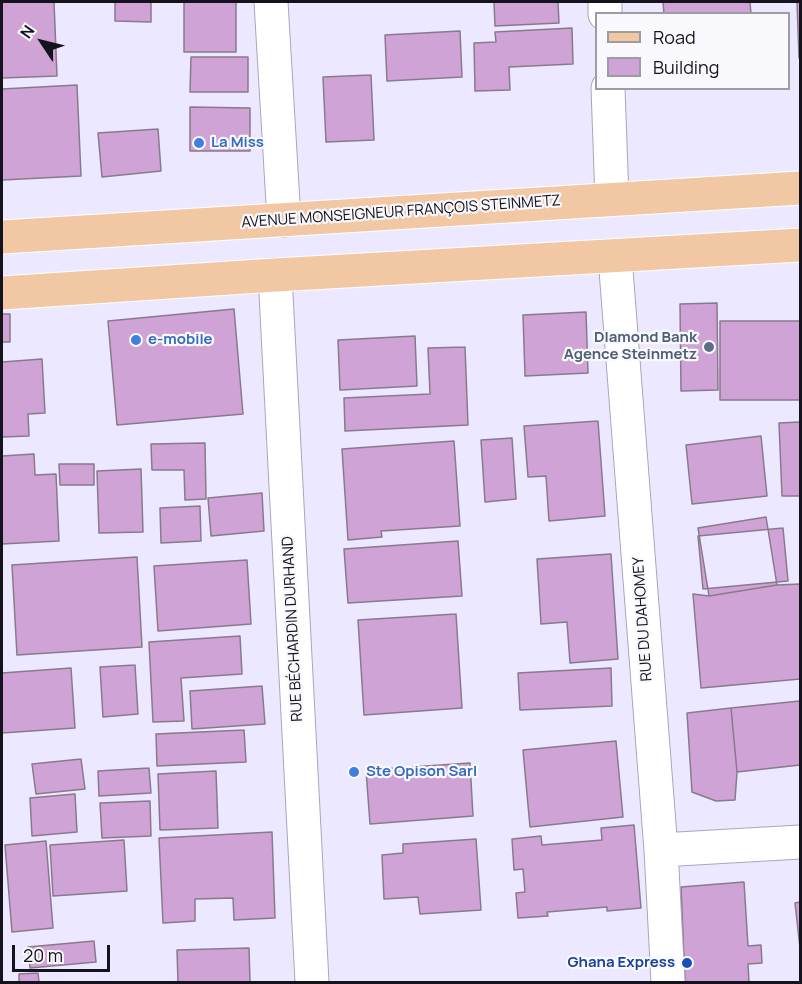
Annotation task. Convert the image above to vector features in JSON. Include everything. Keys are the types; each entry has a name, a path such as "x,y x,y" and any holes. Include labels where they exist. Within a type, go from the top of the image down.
{"main road":[{"name":"AVENUE MONSEIGNEUR FRANÇOIS STEINMETZ","path":"2,237 801,188"},
{"path":"2,294 275,275 801,245"}],"street":[{"path":"271,2 284,220"},
{"path":"608,90 612,199"},
{"name":"RUE DU DAHOMEY","path":"615,257 661,850 668,982"},
{"name":"RUE BÉCHARDIN DURHAND","path":"275,275 312,982"},
{"path":"661,850 801,842"}],"building":[{"path":"2,2 54,2 57,76 2,78"},
{"path":"115,2 151,2 151,22 115,21"},
{"path":"184,2 236,2 236,52 184,52"},
{"path":"494,2 558,2 559,23 495,26"},
{"path":"663,2 750,2 751,12 664,12"},
{"path":"797,2 800,2 800,58 799,58"},
{"path":"572,28 573,64 509,67 510,90 475,91 474,43 496,42 495,32"},
{"path":"460,31 462,77 387,81 385,35"},
{"path":"191,57 248,57 248,92 190,92"},
{"path":"371,75 374,140 326,142 323,77"},
{"path":"77,85 81,176 2,180 2,89"},
{"path":"190,107 250,108 250,151 190,151"},
{"path":"158,129 161,171 102,177 98,133"},
{"path":"717,303 718,390 681,391 680,304"},
{"path":"234,309 243,414 117,425 108,321"},
{"path":"586,312 588,373 525,376 523,315"},
{"path":"2,314 10,314 10,342 2,342"},
{"path":"720,321 800,321 800,400 720,400"},
{"path":"415,336 417,386 340,390 338,340"},
{"path":"465,347 468,425 345,431 344,398 430,394 428,348"},
{"path":"42,359 45,413 28,414 29,436 2,437 2,362"},
{"path":"598,421 605,516 549,521 546,476 528,477 524,426"},
{"path":"800,422 800,496 782,496 779,423"},
{"path":"761,436 767,496 692,504 686,445"},
{"path":"512,438 516,499 485,502 481,440"},
{"path":"454,441 460,526 381,531 382,537 348,540 342,449"},
{"path":"205,443 206,499 185,500 184,470 152,470 151,444"},
{"path":"34,454 35,475 56,474 59,541 2,544 2,456"},
{"path":"59,464 94,464 94,485 60,485"},
{"path":"141,469 143,532 99,533 97,471"},
{"path":"262,493 264,531 211,536 208,498"},
{"path":"200,506 201,541 161,543 160,508"},
{"path":"766,517 777,585 709,596 698,528"},
{"path":"783,528 788,581 703,589 698,536"},
{"path":"458,541 462,596 348,603 344,549"},
{"path":"611,554 618,659 570,663 567,622 541,624 537,559"},
{"path":"137,557 142,647 17,655 12,565"},
{"path":"247,560 251,624 158,631 154,566"},
{"path":"800,584 800,679 701,688 693,594 709,596 777,585"},
{"path":"456,614 462,708 364,715 358,620"},
{"path":"240,636 242,674 181,678 184,721 153,722 149,642"},
{"path":"135,665 138,714 103,717 100,667"},
{"path":"71,668 75,728 2,733 2,673"},
{"path":"611,668 612,706 520,710 518,673"},
{"path":"262,686 265,724 192,729 190,691"},
{"path":"800,701 800,765 737,772 731,708"},
{"path":"731,708 737,772 735,800 716,801 692,792 687,713"},
{"path":"244,730 246,762 157,766 156,734"},
{"path":"616,741 623,817 530,827 523,750"},
{"path":"81,759 85,789 36,794 32,764"},
{"path":"470,763 473,816 370,824 366,770"},
{"path":"149,768 151,793 99,796 98,771"},
{"path":"216,771 218,828 160,830 158,774"},
{"path":"75,794 77,832 32,836 30,798"},
{"path":"150,801 151,836 102,838 100,803"},
{"path":"634,825 641,908 607,911 607,907 547,912 548,916 518,918 516,893 525,892 523,869 514,870 512,839 541,836 542,845 602,840 601,828"},
{"path":"272,832 275,918 234,920 233,898 195,899 195,921 163,923 159,838"},
{"path":"476,839 481,910 420,914 418,897 384,899 382,855 403,853 403,844"},
{"path":"124,840 127,891 53,896 50,845"},
{"path":"46,841 53,928 12,932 5,845"},
{"path":"744,882 748,946 761,945 762,963 748,964 749,982 685,982 681,887"},
{"path":"800,902 800,948 795,903"},
{"path":"94,941 96,962 30,968 28,947"},
{"path":"249,948 250,982 178,982 177,950"},
{"path":"38,973 39,982 19,982 19,974"}],"place":[{"name":"La Miss","path":"199,143"},
{"name":"e-mobile","path":"136,340"},
{"name":"DIamond Bank Agence Steinmetz","path":"709,347"},
{"name":"Ste Opison Sarl","path":"354,772"},
{"name":"Ghana Express","path":"687,963"}]}
